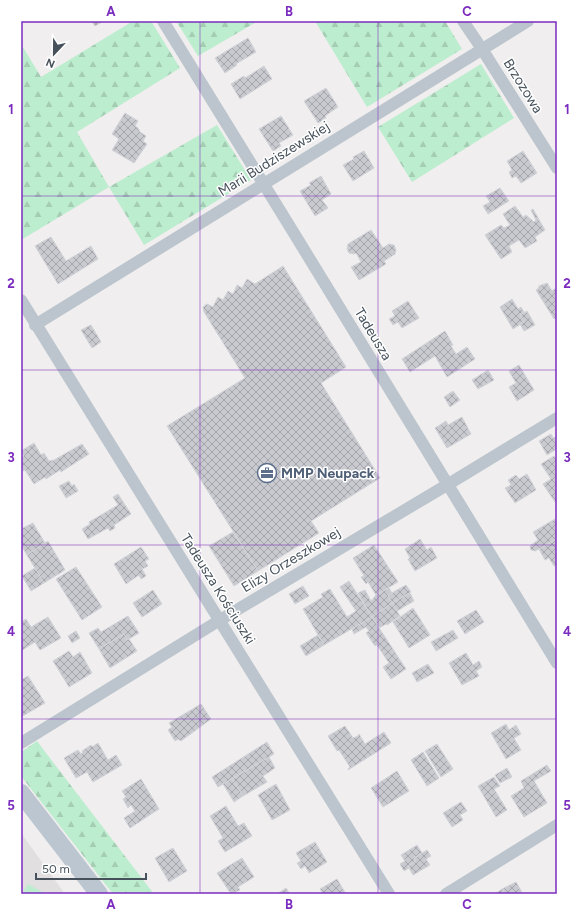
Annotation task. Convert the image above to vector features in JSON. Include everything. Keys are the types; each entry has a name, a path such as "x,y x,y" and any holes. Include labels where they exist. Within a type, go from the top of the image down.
{"main road":[{"path":"21,793 98,894"}],"street":[{"name":"Tadeusza","path":"163,21 264,182 447,485 557,663"},
{"name":"Brzozowa","path":"463,21 557,168"},
{"name":"Marii Budziszewskiej","path":"35,325 264,182 528,21"},
{"name":"Tadeusza Kościuszki","path":"21,300 35,325 220,620 389,894"},
{"name":"Elizy Orzeszkowej","path":"21,743 220,620 557,418"},
{"path":"446,894 557,825"}],"shaded area":[{"path":"21,833 65,894 21,894"}],"green space":[{"path":"133,21 151,21 180,68 77,132 109,187 21,240 21,44 41,77"},
{"path":"176,21 258,21 198,56"},
{"path":"315,21 445,21 462,49 367,107"},
{"path":"481,64 514,118 412,182 378,127"},
{"path":"217,125 251,180 144,245 109,187"},
{"path":"37,741 154,894 113,894 21,776 21,752"},
{"path":"28,884 44,893 22,894"}],"building":[{"path":"91,21 104,21 95,26"},
{"path":"248,38 256,52 236,64 237,65 225,73 215,58"},
{"path":"264,66 272,79 240,99 231,84 244,76 245,78"},
{"path":"326,88 338,107 318,123 304,101"},
{"path":"125,113 138,121 135,126 146,136 143,141 147,144 134,163 112,150 119,139 112,134"},
{"path":"281,116 293,135 279,143 281,146 273,151 259,129"},
{"path":"364,151 374,168 353,181 343,165"},
{"path":"523,151 537,173 521,183 516,176 512,178 509,172 512,170 507,161"},
{"path":"321,176 331,194 322,200 328,208 315,216 300,191 311,185 309,183"},
{"path":"500,188 509,201 488,214 483,206 490,202 486,196"},
{"path":"515,206 523,217 526,215 534,222 536,220 531,210 533,209 545,230 535,237 537,241 525,248 519,240 509,246 512,252 501,259 485,235 501,225 504,228 510,225 503,214"},
{"path":"371,230 383,248 389,244 394,245 396,250 395,254 384,261 386,264 359,280 351,267 361,262 356,253 349,253 347,249 348,244"},
{"path":"51,237 66,261 91,246 98,259 58,284 35,246"},
{"path":"283,266 346,367 321,383 380,478 311,521 319,533 258,571 167,426 245,378 204,312 203,307 207,304 213,307 218,297 223,300 228,291 233,294 237,285 242,288 247,279 255,284"},
{"path":"547,283 552,291 557,287 557,317 554,319 536,290 539,286"},
{"path":"512,299 518,309 521,307 524,312 520,315 524,322 513,329 500,307"},
{"path":"408,301 419,318 402,328 398,322 393,325 389,319 395,316 392,311"},
{"path":"527,311 535,325 524,331 520,324 524,322 520,315"},
{"path":"91,325 101,342 92,348 81,330"},
{"path":"445,331 456,354 467,347 475,359 447,377 435,356 410,372 402,359"},
{"path":"519,365 534,390 517,401 509,387 516,383 509,371"},
{"path":"488,370 494,380 478,389 472,380"},
{"path":"453,391 460,400 450,407 444,397"},
{"path":"462,417 471,434 447,448 435,428 446,421 448,425"},
{"path":"551,434 553,438 556,437 557,439 555,441 557,444 557,449 547,455 539,441"},
{"path":"34,443 41,455 44,453 49,461 54,460 82,444 89,454 61,472 60,470 46,479 45,477 34,484 25,470 23,471 21,467 21,458 24,456 21,451"},
{"path":"554,456 557,461 557,501 555,502 543,484 551,479 541,464"},
{"path":"527,474 536,490 515,503 505,488 511,485 508,480 516,475 519,479"},
{"path":"69,481 72,486 74,484 78,491 66,498 59,486"},
{"path":"118,494 131,514 114,525 115,528 110,531 108,528 88,539 82,529 90,524 89,522 118,505 113,497"},
{"path":"555,519 557,522 557,539 535,551 531,550 531,545 538,540 533,532"},
{"path":"33,523 45,543 27,555 21,545 21,529"},
{"path":"233,532 258,571 234,586 209,546"},
{"path":"420,539 427,550 431,547 437,558 415,571 408,559 410,558 405,549"},
{"path":"557,539 557,565 554,566 549,558 545,560 539,549"},
{"path":"48,541 65,570 44,583 27,555"},
{"path":"314,544 317,548 306,556 303,551"},
{"path":"374,545 398,582 376,595 368,582 366,584 361,577 364,576 353,558"},
{"path":"141,547 149,559 145,561 148,566 142,569 146,576 141,579 139,575 126,584 114,564"},
{"path":"76,567 102,607 82,620 56,579"},
{"path":"35,568 44,583 31,591 22,576"},
{"path":"349,581 372,617 324,645 303,609 323,597 321,594 330,589 347,617 356,611 340,587"},
{"path":"406,585 411,592 392,603 388,595"},
{"path":"303,586 309,596 295,604 289,594"},
{"path":"389,588 392,593 388,595 392,603 372,617 358,593 365,590 371,601 376,595"},
{"path":"153,590 162,604 142,617 133,603"},
{"path":"410,593 414,601 397,611 392,603"},
{"path":"392,603 400,616 387,625 386,624 379,628 372,617"},
{"path":"413,608 430,635 409,648 393,622"},
{"path":"476,610 484,622 465,634 457,621"},
{"path":"128,616 139,633 127,640 124,634 99,649 89,633 98,628 101,632"},
{"path":"48,617 61,638 40,650 35,642 21,651 21,622 26,619 31,627"},
{"path":"372,617 406,669 391,679 383,667 389,663 377,645 375,646 366,633 369,631 366,627 354,634 352,629"},
{"path":"453,630 458,638 436,651 431,642"},
{"path":"76,631 80,638 72,643 68,636"},
{"path":"124,634 127,640 129,639 137,651 110,668 99,649"},
{"path":"318,635 324,645 306,656 300,646"},
{"path":"69,651 73,657 80,652 92,673 69,687 53,661"},
{"path":"466,653 473,665 479,661 482,667 476,671 479,676 462,685 449,663"},
{"path":"428,664 434,673 417,682 412,673"},
{"path":"28,676 45,703 21,717 21,680"},
{"path":"201,704 211,719 181,741 178,739 175,741 168,730 172,727 169,723"},
{"path":"506,724 509,730 516,725 521,734 514,738 521,750 506,759 491,733"},
{"path":"345,726 353,738 359,734 365,744 384,732 391,743 348,770 350,767 339,750 337,751 328,736"},
{"path":"267,742 274,754 218,787 212,777"},
{"path":"98,743 108,760 116,755 122,765 93,782 87,772 76,778 64,758 78,750 81,754 83,752 82,751 91,745 92,747"},
{"path":"437,744 453,769 441,777 425,751"},
{"path":"423,752 439,778 427,786 411,760"},
{"path":"269,757 275,768 263,776 267,782 243,796 232,779"},
{"path":"547,765 551,771 534,781 547,803 524,817 511,796 524,788 521,781"},
{"path":"507,768 512,777 500,783 495,775"},
{"path":"397,771 409,791 383,807 371,788"},
{"path":"494,777 500,786 494,789 507,810 496,817 478,786"},
{"path":"141,779 159,809 130,828 124,818 135,811 131,805 128,808 123,799 126,797 122,791"},
{"path":"232,779 243,796 234,802 223,784"},
{"path":"276,784 290,810 272,820 258,795"},
{"path":"461,802 467,811 460,815 463,820 452,827 443,813"},
{"path":"226,806 238,826 244,823 252,836 225,852 218,841 223,838 210,816"},
{"path":"315,842 327,862 309,873 305,866 301,869 297,863 301,861 296,853"},
{"path":"417,845 422,853 414,858 416,861 408,866 409,868 404,871 400,864 405,861 401,855"},
{"path":"173,848 187,871 169,882 155,858"},
{"path":"427,850 431,856 426,859 430,865 413,875 408,866 416,861 414,858"},
{"path":"242,858 254,877 238,887 240,890 231,894 217,873"},
{"path":"337,879 346,894 323,894 320,889"},
{"path":"516,882 523,894 505,894 502,889"},
{"path":"286,888 290,894 277,894"},
{"path":"502,889 505,894 495,894"}],"place":[{"name":"MMP Neupack","path":"267,473"}]}
